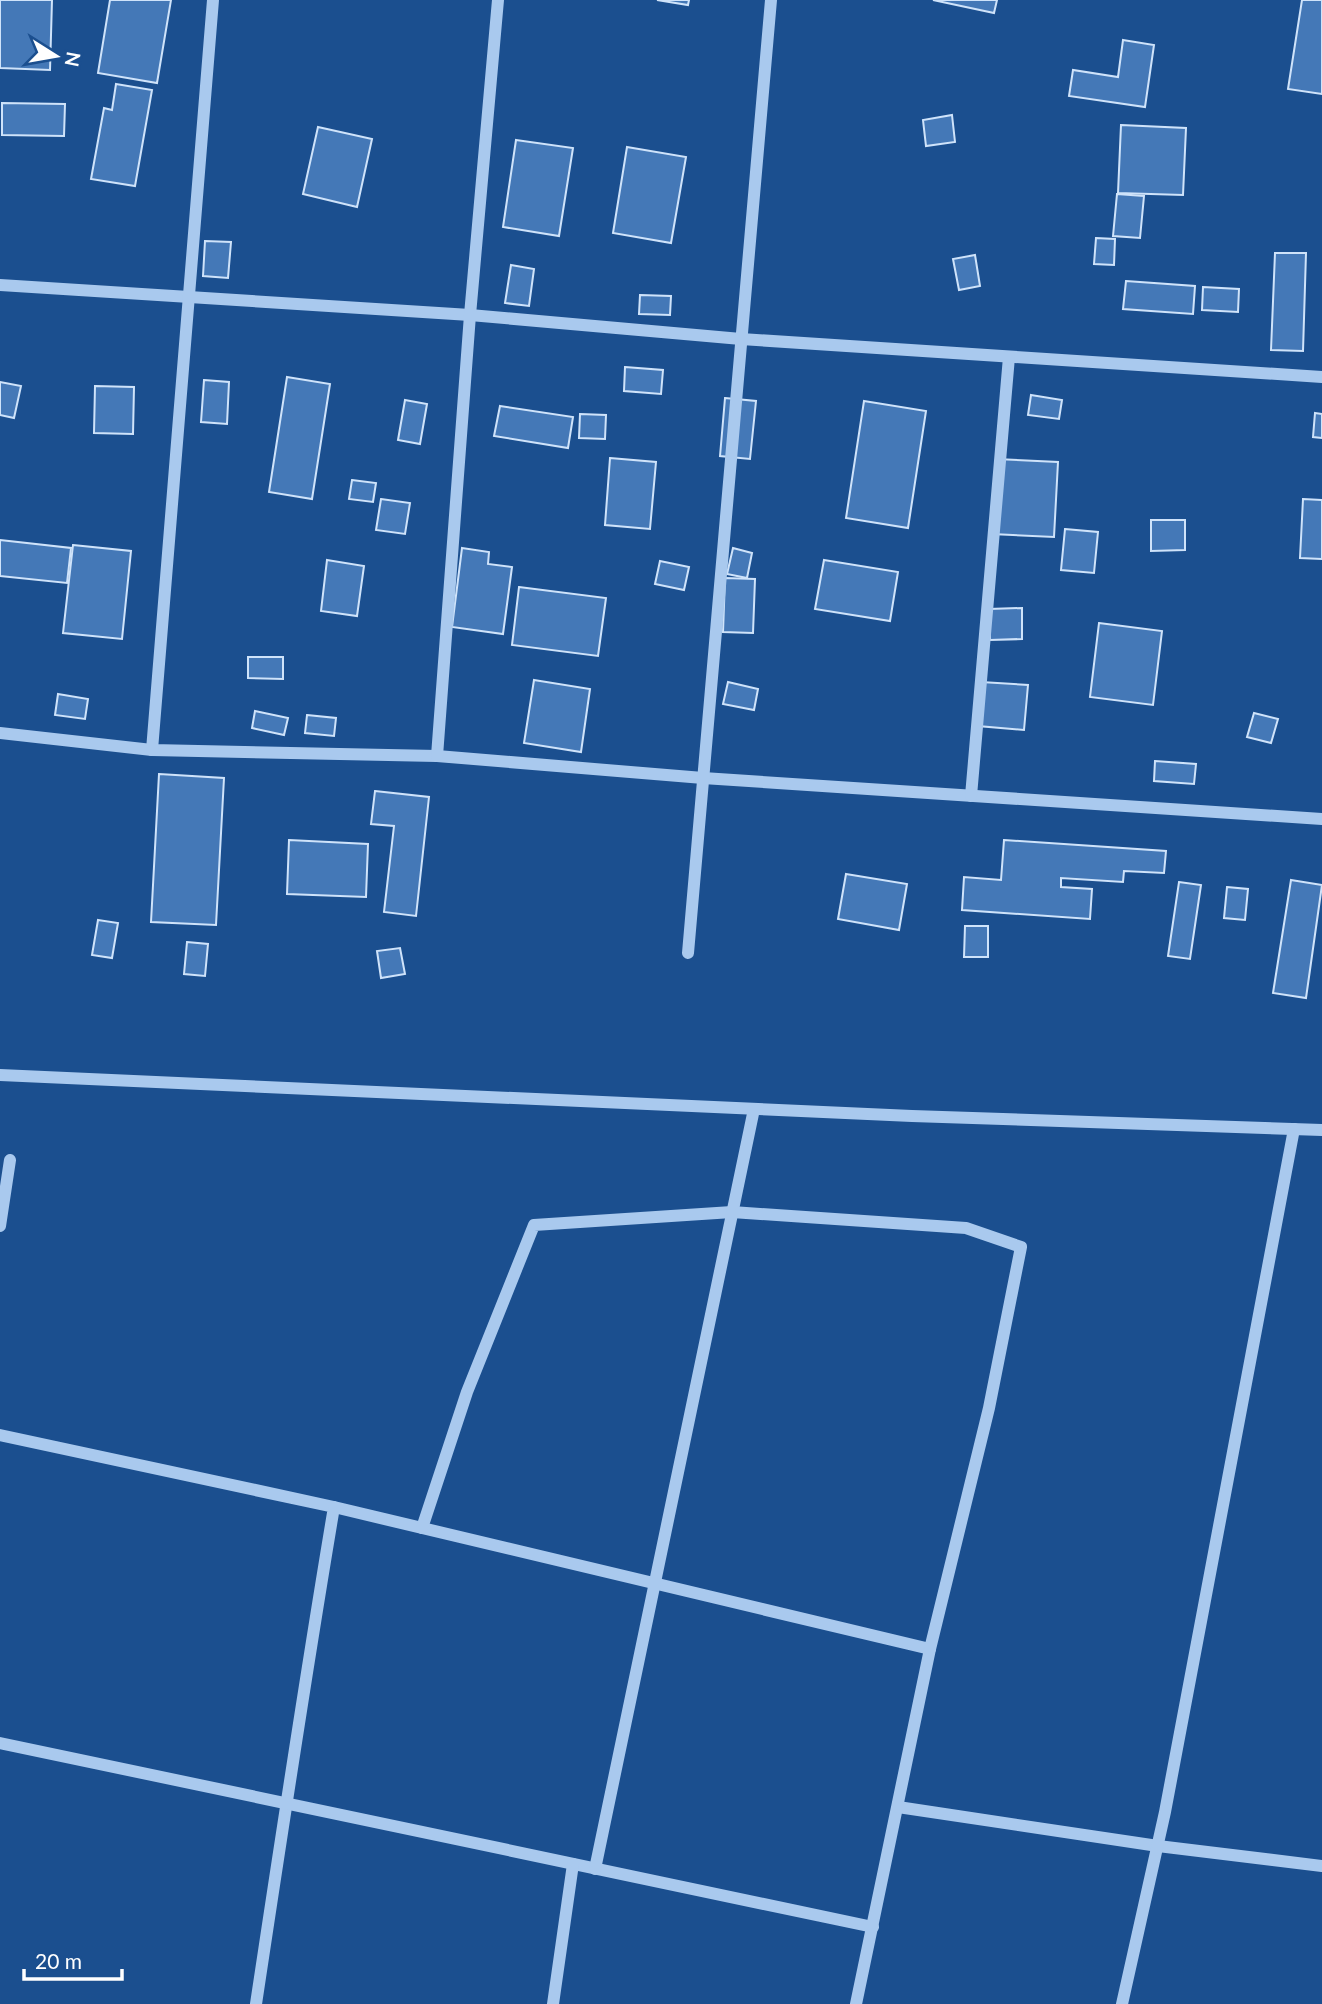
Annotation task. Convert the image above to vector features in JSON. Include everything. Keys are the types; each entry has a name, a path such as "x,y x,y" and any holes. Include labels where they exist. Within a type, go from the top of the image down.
{"street":[{"path":"152,750 214,0"},
{"path":"437,756 470,315 498,0"},
{"path":"688,953 771,0"},
{"path":"0,285 470,315 741,339 1322,377"},
{"path":"971,796 1009,357"},
{"path":"0,733 152,750 437,756 703,778 1322,819"},
{"path":"0,1075 754,1109 1322,1130"},
{"path":"595,1869 754,1109"},
{"path":"1122,2004 1158,1846 1294,1129"},
{"path":"0,1226 10,1160"},
{"path":"422,1528 467,1392 534,1225 732,1212 966,1228 1021,1247 989,1408 930,1649 856,2004"},
{"path":"0,1435 334,1507 930,1649"},
{"path":"256,2004 275,1890 285,1803 334,1507"},
{"path":"0,1743 873,1927"},
{"path":"898,1807 1158,1846 1322,1866"},
{"path":"553,2004 573,1864"}],"building":[{"path":"0,0 52,0 50,70 0,68"},
{"path":"110,0 171,0 157,83 98,73"},
{"path":"657,0 689,0 688,5"},
{"path":"933,0 997,0 994,13"},
{"path":"1302,0 1322,0 1322,94 1288,89"},
{"path":"1123,40 1154,45 1145,107 1069,96 1073,70 1118,77"},
{"path":"116,84 152,90 135,186 91,179 104,108 112,110"},
{"path":"2,103 65,104 64,136 2,135"},
{"path":"952,115 955,142 926,146 923,120"},
{"path":"1121,125 1186,128 1183,195 1118,193"},
{"path":"318,127 372,139 357,207 303,194"},
{"path":"516,140 573,148 559,236 503,227"},
{"path":"627,147 686,157 671,243 613,233"},
{"path":"1117,194 1144,196 1140,238 1113,236"},
{"path":"1096,238 1115,239 1114,265 1094,264"},
{"path":"205,241 231,242 228,278 203,276"},
{"path":"1275,253 1306,253 1303,351 1271,350"},
{"path":"975,255 980,286 959,290 953,259"},
{"path":"511,265 534,269 529,306 505,303"},
{"path":"1126,281 1195,286 1193,314 1123,309"},
{"path":"1203,287 1239,289 1238,312 1202,310"},
{"path":"640,295 671,296 670,315 639,314"},
{"path":"625,367 663,370 661,394 624,391"},
{"path":"287,377 330,384 312,499 269,492"},
{"path":"204,380 229,382 227,424 201,422"},
{"path":"0,382 21,386 14,418 0,415"},
{"path":"95,386 134,387 133,434 94,433"},
{"path":"1031,395 1062,400 1059,419 1028,415"},
{"path":"725,398 756,401 750,459 720,456"},
{"path":"405,400 427,404 420,444 398,440"},
{"path":"864,401 926,411 908,528 846,518"},
{"path":"500,406 573,417 568,448 494,436"},
{"path":"1315,413 1322,414 1322,438 1313,437"},
{"path":"580,414 606,415 605,439 579,438"},
{"path":"610,458 656,462 650,529 605,525"},
{"path":"996,459 1058,462 1054,537 992,534"},
{"path":"352,480 376,483 373,502 349,499"},
{"path":"381,499 410,503 405,534 376,530"},
{"path":"1303,499 1322,500 1322,559 1300,558"},
{"path":"1151,520 1185,520 1185,550 1151,551"},
{"path":"1065,529 1098,532 1094,573 1061,570"},
{"path":"0,540 71,548 67,583 0,576"},
{"path":"73,545 131,551 122,639 63,633"},
{"path":"462,548 489,552 488,564 512,567 503,634 452,627"},
{"path":"733,548 752,553 747,578 727,574"},
{"path":"327,560 364,566 357,616 321,611"},
{"path":"824,560 898,572 890,621 815,609"},
{"path":"660,561 689,567 684,590 655,584"},
{"path":"725,578 755,579 753,633 723,632"},
{"path":"519,587 606,598 598,656 512,645"},
{"path":"1022,608 1022,639 990,640 989,609"},
{"path":"1099,623 1162,631 1153,705 1090,697"},
{"path":"248,657 283,657 283,679 248,678"},
{"path":"534,680 590,689 581,752 524,743"},
{"path":"728,682 758,689 754,710 723,704"},
{"path":"981,682 1028,685 1024,730 978,726"},
{"path":"58,694 88,699 85,719 55,715"},
{"path":"255,711 288,718 284,735 252,728"},
{"path":"1254,713 1278,719 1271,743 1247,737"},
{"path":"307,715 336,718 334,736 305,733"},
{"path":"1155,761 1196,764 1194,784 1154,781"},
{"path":"159,774 224,778 216,925 151,922"},
{"path":"375,791 429,797 416,916 384,912 394,826 371,824"},
{"path":"289,840 368,844 366,897 287,894"},
{"path":"1004,840 1166,851 1164,873 1124,871 1123,882 1061,878 1061,887 1092,889 1090,919 962,910 964,877 1001,880"},
{"path":"846,874 907,884 899,930 838,919"},
{"path":"1291,880 1322,885 1306,998 1273,993"},
{"path":"1179,882 1201,885 1190,959 1168,956"},
{"path":"1227,887 1248,889 1245,920 1224,918"},
{"path":"98,920 118,923 112,958 92,955"},
{"path":"965,926 988,926 988,957 964,957"},
{"path":"187,942 208,944 205,976 184,974"},
{"path":"400,948 405,974 381,978 377,951"}]}
